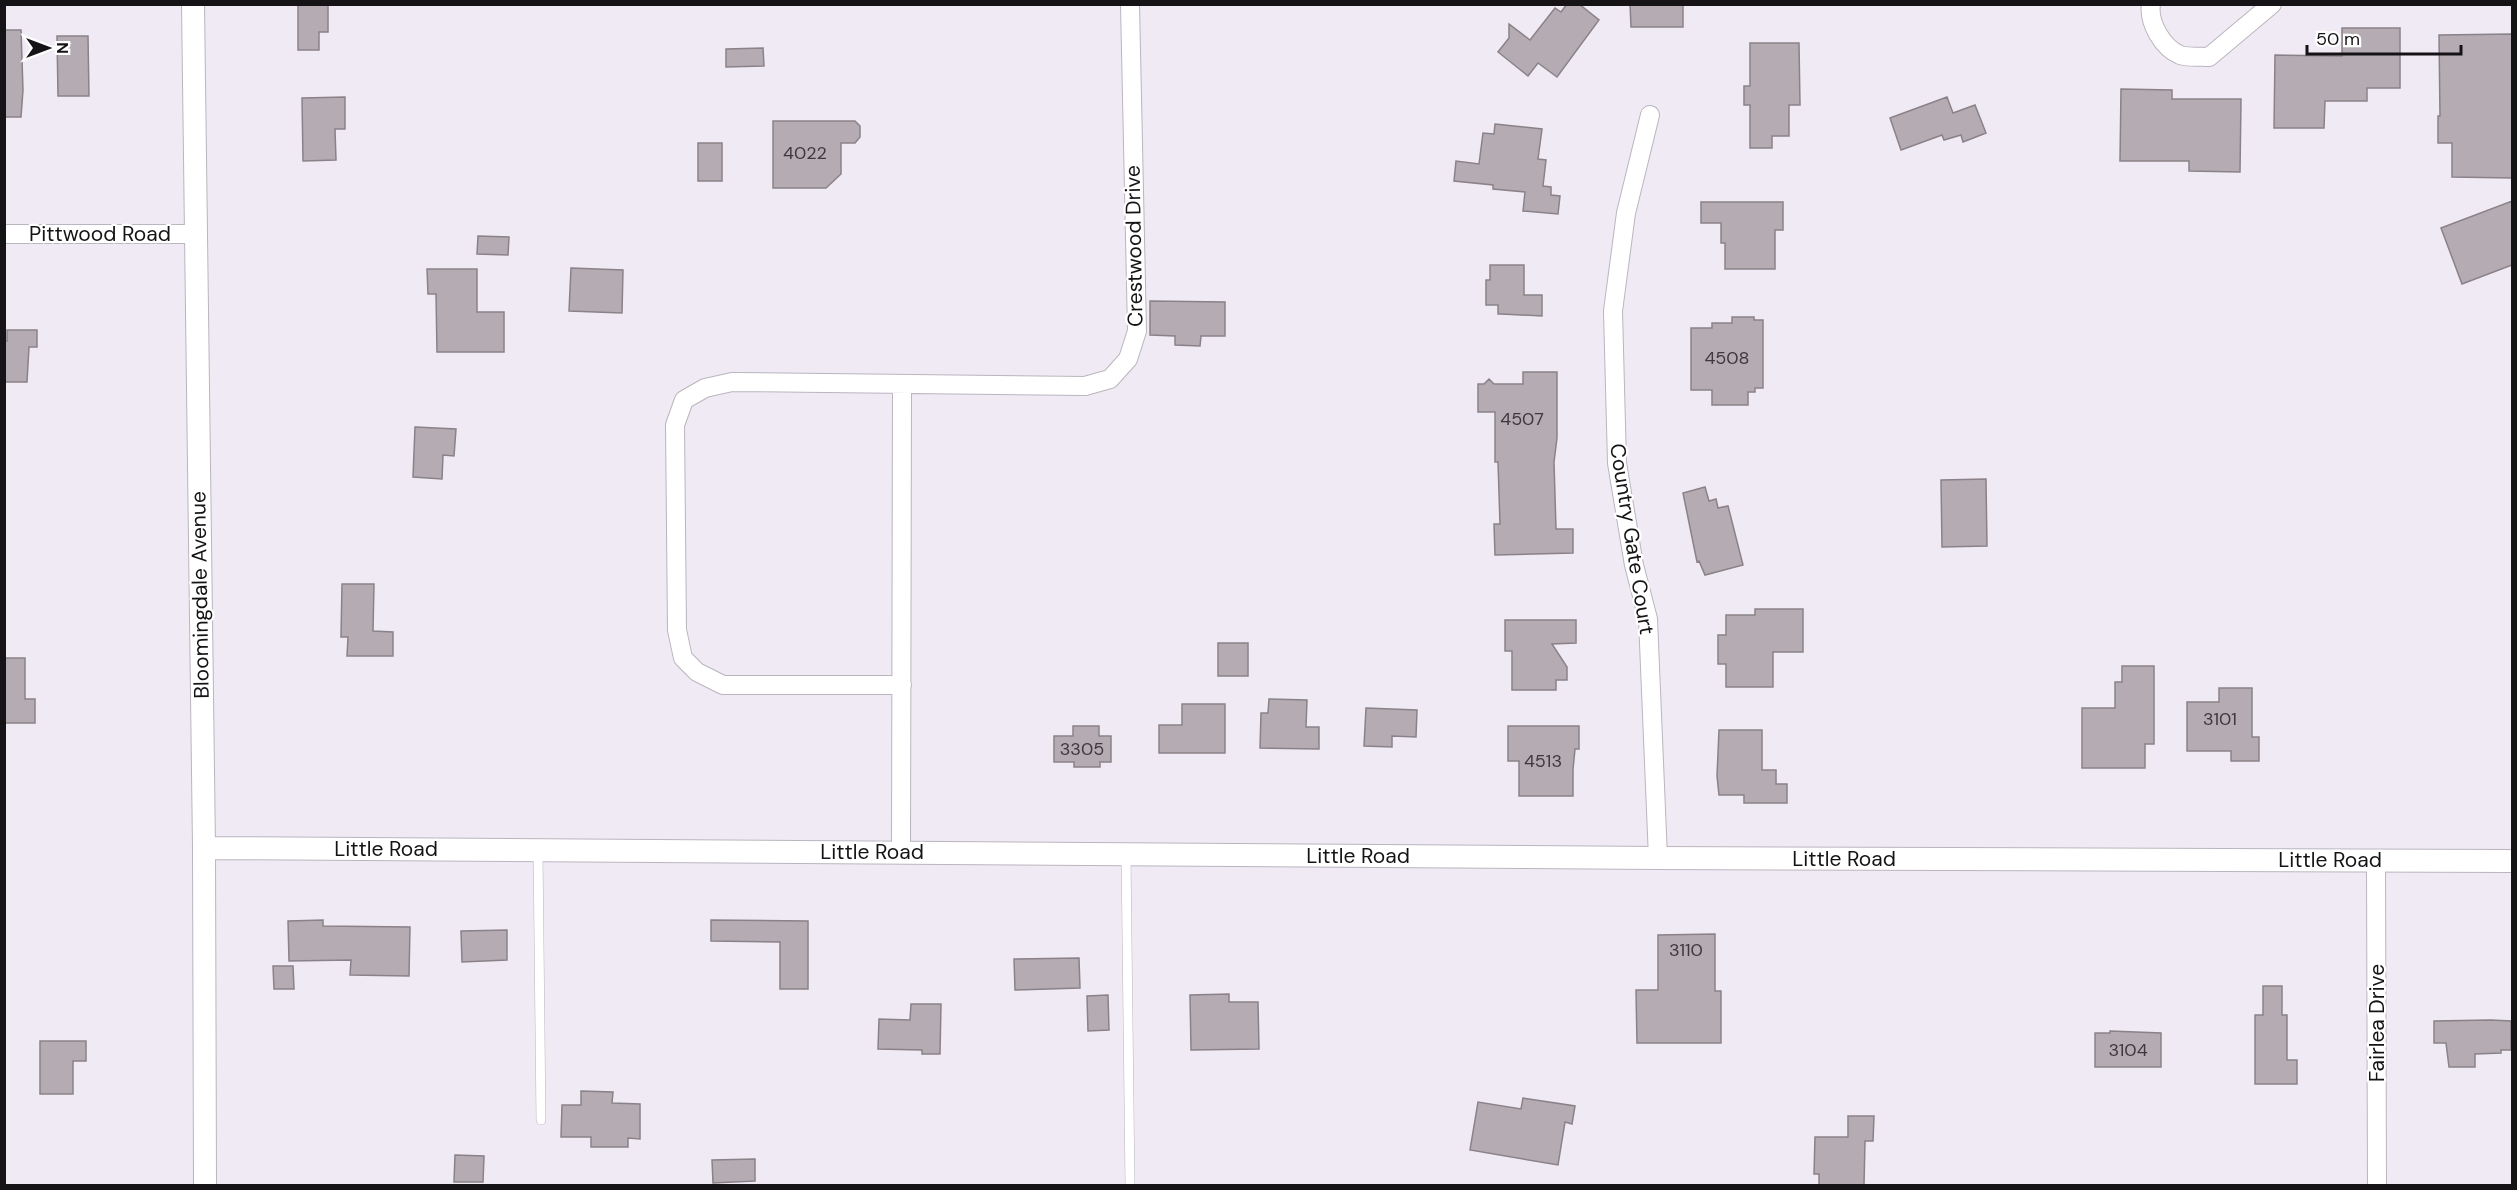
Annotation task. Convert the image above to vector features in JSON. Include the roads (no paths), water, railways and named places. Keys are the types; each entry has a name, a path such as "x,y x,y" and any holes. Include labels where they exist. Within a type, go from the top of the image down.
{"street":[{"name":"Bloomingdale Avenue","path":"193,4 204,848 205,1185"},
{"name":"Crestwood Drive","path":"902,685 723,685 697,672 683,658 677,630 675,425 684,400 705,388 732,382 902,386 1085,386 1110,380 1128,359 1137,332 1130,4"},
{"path":"2151,4 2150,12 2161,40 2181,56 2209,57 2272,4"},
{"name":"Country Gate Court","path":"1650,115 1626,213 1613,311 1617,464 1634,565 1648,619 1658,858"},
{"name":"Pittwood Road","path":"4,234 195,234"},
{"path":"902,386 902,852"},
{"name":"Little Road","path":"204,848 1658,858 2512,861"},
{"name":"Fairlea Drive","path":"2376,861 2377,1185"}],"lane":[{"path":"538,849 541,1120"},
{"path":"1126,854 1130,1185"}]}
